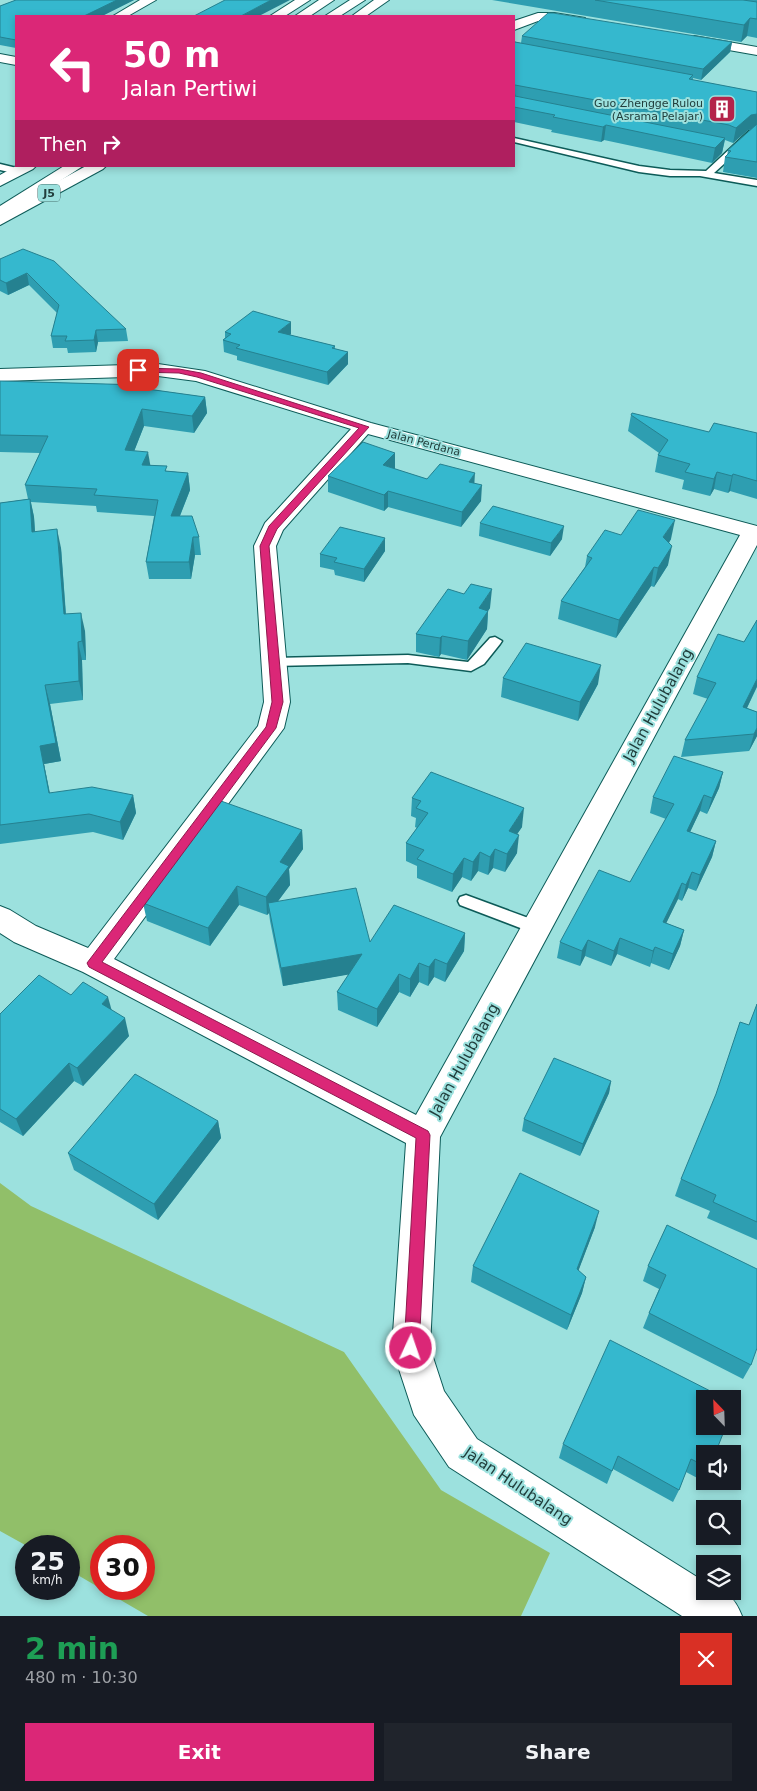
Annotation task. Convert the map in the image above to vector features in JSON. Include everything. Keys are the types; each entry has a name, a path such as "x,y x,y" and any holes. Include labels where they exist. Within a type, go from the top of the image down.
{"main road":[{"path":"121,15 150,0"},
{"path":"278,15 304,0"},
{"path":"303,15 328,0"},
{"path":"315,15 341,0"},
{"path":"332,15 359,0"},
{"path":"360,15 383,0"},
{"path":"515,25 524,18 537,16 590,23"},
{"path":"684,38 757,50"},
{"path":"0,58 15,62"},
{"path":"0,194 53,167"},
{"path":"0,213 73,167"},
{"name":"J5","path":"0,220 96,167"},
{"path":"0,181 23,169"},
{"name":"Jalan Perdana","path":"0,375 179,371 198,375 364,427 755,533"},
{"path":"94,963 271,728 277,702 265,546 273,528 364,427"},
{"name":"Jalan Hulubalang","path":"721,1616 463,1453 428,1401 411,1348 423,1135 755,533"},
{"path":"0,918 24,934 94,963 423,1135"}],"lane":[{"path":"708,174 752,133 757,132"},
{"path":"515,140 639,168 670,173 708,174 757,183"},
{"path":"0,167 23,169"},
{"path":"273,662 408,659 471,667 495,641"},
{"path":"466,901 536,928"}],"green space":[{"path":"0,1183 31,1206 344,1352 441,1490 550,1553 521,1616 148,1616 121,1600 155,1600 155,1535 90,1535 90,1582 80,1577 80,1535 15,1535 15,1539 0,1531"}],"building":[{"path":"16,0 117,0 86,15 15,15 15,40 0,37 0,6"},
{"path":"225,0 271,0 243,15 196,15"},
{"path":"595,0 743,0 757,2 757,19 750,18 744,25"},
{"path":"548,13 732,42 703,69 522,36"},
{"path":"515,42 693,75 689,79 757,92 757,114 751,115 736,128 729,125 515,85"},
{"path":"515,96 725,138 715,148 606,125 603,127 553,117 555,115 515,107"},
{"path":"757,124 757,162 725,157 731,151 728,150"},
{"path":"23,249 54,261 126,329 96,330 94,340 65,341 67,336 51,336 59,305 27,273 6,283 0,280 0,259"},
{"path":"253,311 291,322 278,332 335,346 332,348 348,352 327,372 236,348 240,345 223,340 231,334 225,332"},
{"path":"0,381 141,385 140,388 205,397 192,416 142,409 125,450 148,452 142,465 167,466 165,471 188,473 171,516 192,516 199,537 193,537 189,562 146,562 158,500 94,495 97,489 25,485 48,436 0,435"},
{"path":"632,413 709,432 714,423 757,433 757,481 733,474 732,476 717,472 714,479 685,472 690,464 658,455 668,440 631,415"},
{"path":"363,442 395,453 383,465 427,479 440,464 475,473 469,482 482,485 462,512 388,491 384,495 328,476"},
{"path":"30,499 32,532 57,529 64,614 81,613 82,641 78,642 79,681 45,685 56,743 40,746 49,793 92,787 133,795 120,822 89,814 0,825 0,503"},
{"path":"493,506 564,526 551,543 480,523"},
{"path":"638,510 675,520 663,537 672,546 658,568 654,567 619,620 561,601 592,558 587,556 605,530 621,535"},
{"path":"340,527 385,538 364,569 334,562 337,558 320,554"},
{"path":"471,584 492,589 479,608 488,611 468,641 416,634 448,589 464,594"},
{"path":"757,620 757,679 743,707 757,712 757,728 754,734 685,740 716,683 697,677 718,634 744,642"},
{"path":"526,643 601,665 580,702 503,678"},
{"path":"674,756 723,772 712,798 704,795 687,831 716,841 700,875 692,872 686,885 682,883 663,922 684,930 673,954 655,947 653,951 620,938 614,951 588,940 582,951 560,942 599,870 630,882 674,804 653,797"},
{"path":"431,772 524,808 509,831 519,835 507,854 495,849 490,857 480,852 473,862 464,858 453,874 417,859 424,850 406,843 428,813 416,808 421,801 412,798"},
{"path":"221,801 302,830 280,862 289,866 266,897 237,886 208,928 143,903"},
{"path":"356,888 370,942 394,905 465,933 447,964 435,959 429,967 419,963 410,979 399,974 377,1009 337,992 362,954 281,968 268,903"},
{"path":"39,975 71,995 83,982 108,997 102,1004 125,1018 77,1068 69,1063 16,1119 0,1109 0,1014"},
{"path":"757,1004 757,1222 713,1202 716,1195 681,1179 716,1094 740,1022 749,1025"},
{"path":"554,1058 611,1081 583,1144 524,1119"},
{"path":"135,1074 218,1121 154,1204 68,1153"},
{"path":"520,1173 599,1211 577,1269 586,1277 571,1315 473,1266"},
{"path":"667,1225 757,1269 757,1348 751,1365 649,1313 666,1275 648,1266"},
{"path":"610,1340 708,1390 696,1390 696,1435 722,1435 719,1445 696,1445 696,1462 691,1459 679,1490 618,1456 612,1471 563,1444"}],"place":[{"name":"Guo Zhengge Rulou (Asrama Pelajar)","path":"722,109"}],"route":[{"path":"138,370 179,371 198,375 364,427 273,528 265,546 277,702 271,728 94,963 423,1135 411,1348"}]}
